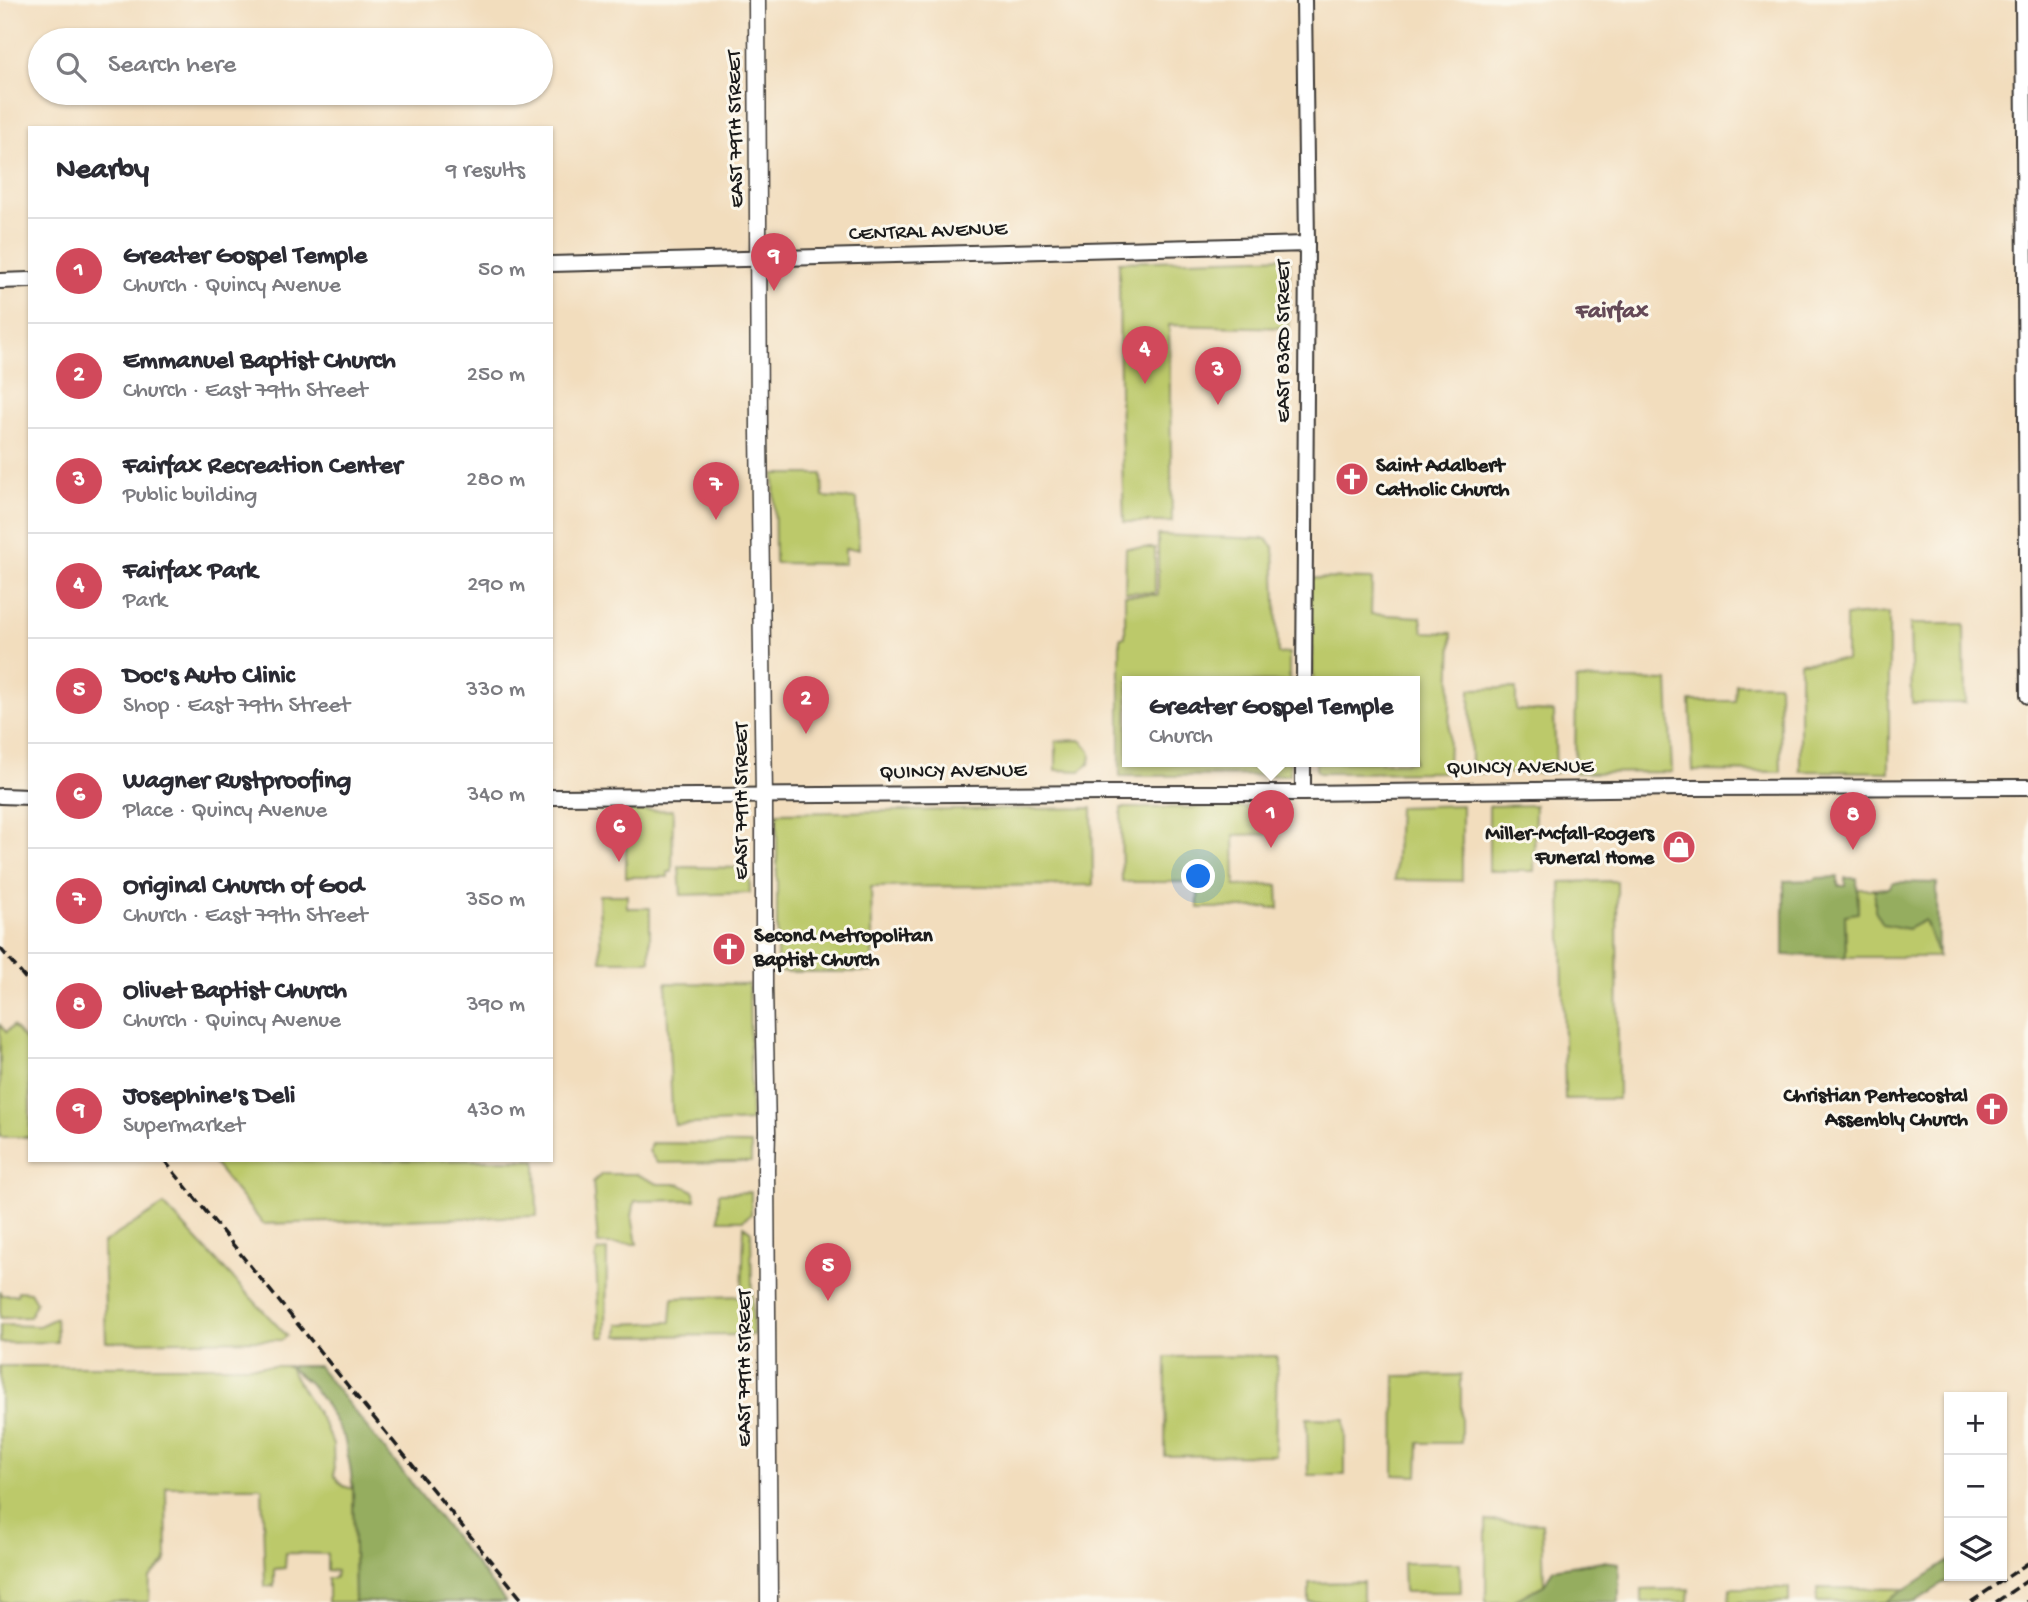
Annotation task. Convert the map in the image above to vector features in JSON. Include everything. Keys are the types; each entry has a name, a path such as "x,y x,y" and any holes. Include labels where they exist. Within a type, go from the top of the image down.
{"main road":[{"name":"EAST 79TH STREET","path":"757,0 769,1602"}],"street":[{"name":"EAST 83RD STREET","path":"1304,0 1307,244 1304,676"},
{"path":"2023,0 2028,696"},
{"name":"CENTRAL AVENUE","path":"553,264 1307,244"},
{"path":"0,281 28,280"},
{"path":"1303,767 1303,793"},
{"name":"QUINCY AVENUE","path":"553,797 2028,787"},
{"path":"0,796 28,796"}],"green space":[{"path":"1290,257 1288,328 1169,325 1172,522 1124,522 1119,262"},
{"path":"774,474 822,474 823,497 857,499 859,549 845,549 845,564 775,563"},
{"path":"1158,535 1266,539 1274,547 1278,654 1289,653 1289,676 1122,676 1122,767 1290,767 1290,775 1120,776 1120,638 1125,637 1125,595 1158,595"},
{"path":"1126,548 1155,548 1155,593 1125,592"},
{"path":"1310,578 1372,579 1371,614 1421,617 1423,632 1452,633 1448,772 1319,773 1316,767 1420,767 1420,676 1313,676"},
{"path":"1889,613 1889,772 1800,771 1800,662 1846,660 1846,616"},
{"path":"1910,624 1964,624 1965,703 1912,703"},
{"path":"1576,679 1668,681 1672,772 1575,773"},
{"path":"1736,684 1779,684 1781,772 1693,771 1690,701 1735,701"},
{"path":"1516,688 1516,710 1554,712 1556,773 1471,773 1470,689"},
{"path":"1080,740 1090,750 1089,764 1080,771 1056,770 1056,741"},
{"path":"1462,805 1462,881 1395,880 1398,807"},
{"path":"1535,805 1534,871 1489,871 1489,806"},
{"path":"1276,807 1277,834 1234,835 1235,886 1278,885 1279,908 1198,908 1198,882 1122,882 1121,808"},
{"path":"1092,808 1093,885 871,887 873,972 777,972 777,813"},
{"path":"673,810 672,872 668,872 668,877 626,877 626,811"},
{"path":"679,867 749,868 750,893 681,895"},
{"path":"1838,877 1838,886 1845,886 1845,878 1857,878 1858,913 1845,915 1846,957 1784,955 1784,881"},
{"path":"1617,881 1618,1099 1565,1099 1561,882"},
{"path":"1893,882 1937,883 1938,957 1925,920 1908,929 1883,924 1875,910 1875,889 1889,888"},
{"path":"1857,889 1875,889 1875,910 1925,920 1938,957 1846,957 1845,915 1858,912"},
{"path":"599,895 627,895 627,908 650,908 650,961 601,961"},
{"path":"666,983 749,984 751,1121 675,1125 672,1111"},
{"path":"0,1025 6,1032 13,1026 28,1044 28,1137 0,1137"},
{"path":"651,1143 751,1144 751,1162 657,1163 649,1151"},
{"path":"213,1162 536,1162 537,1216 263,1224"},
{"path":"602,1174 636,1174 658,1184 679,1184 694,1191 695,1200 635,1201 632,1216 637,1244 598,1244 593,1182"},
{"path":"751,1192 751,1214 743,1220 719,1220 719,1193"},
{"path":"164,1205 287,1336 282,1340 106,1342 103,1243"},
{"path":"744,1226 751,1232 753,1335 618,1336 619,1324 671,1322 673,1298 742,1296"},
{"path":"607,1250 606,1337 599,1337 596,1256 598,1251"},
{"path":"0,1291 1,1295 17,1295 18,1291 30,1292 36,1302 30,1317 0,1318"},
{"path":"56,1318 57,1342 0,1343 0,1325 39,1326"},
{"path":"1277,1356 1275,1455 1165,1456 1166,1357"},
{"path":"0,1366 288,1366 324,1424 333,1445 334,1476 343,1486 353,1489 355,1602 328,1602 328,1578 335,1578 336,1571 327,1570 327,1554 286,1553 285,1568 274,1569 274,1586 265,1586 262,1487 166,1487 167,1556 165,1563 150,1578 149,1602 0,1602"},
{"path":"288,1366 318,1366 506,1602 355,1602 353,1489 344,1437 309,1383"},
{"path":"1461,1375 1461,1443 1419,1443 1418,1476 1394,1475 1395,1376"},
{"path":"1307,1418 1345,1419 1345,1475 1308,1475"},
{"path":"1486,1521 1542,1523 1544,1585 1514,1602 1486,1602"},
{"path":"1602,1561 1619,1563 1619,1602 1514,1602 1544,1585 1553,1569"},
{"path":"1403,1563 1460,1563 1461,1592 1404,1592"},
{"path":"1944,1564 1944,1581 1947,1581 1915,1602 1886,1602"},
{"path":"1363,1582 1363,1602 1309,1602 1309,1583"},
{"path":"1730,1588 1789,1588 1789,1602 1729,1602"},
{"path":"1817,1588 1908,1589 1886,1602 1817,1602"},
{"path":"1689,1589 1688,1602 1641,1602 1641,1590"}],"railway":[{"path":"0,948 28,982"},
{"path":"166,1162 524,1602"},
{"path":"1971,1602 2028,1563"},
{"path":"1996,1602 2028,1580"}],"place":[{"name":"Josephine's Deli","path":"774,291"},
{"name":"Fairfax Park","path":"1145,384"},
{"name":"Fairfax Recreation Center","path":"1218,405"},
{"name":"Saint Adalbert Catholic Church","path":"1352,479"},
{"name":"Original Church of God","path":"716,520"},
{"name":"Emmanuel Baptist Church","path":"806,734"},
{"name":"Miller-Mcfall-Rogers Funeral Home","path":"1679,847"},
{"name":"Greater Gospel Temple","path":"1271,848"},
{"name":"Olivet Baptist Church","path":"1853,850"},
{"name":"Wagner Rustproofing","path":"619,862"},
{"name":"Second Metropolitan Baptist Church","path":"729,949"},
{"name":"Christian Pentecostal Assembly Church","path":"1992,1109"},
{"name":"Doc's Auto Clinic","path":"828,1301"}],"district":[{"name":"Fairfax","path":"1612,312"}]}
